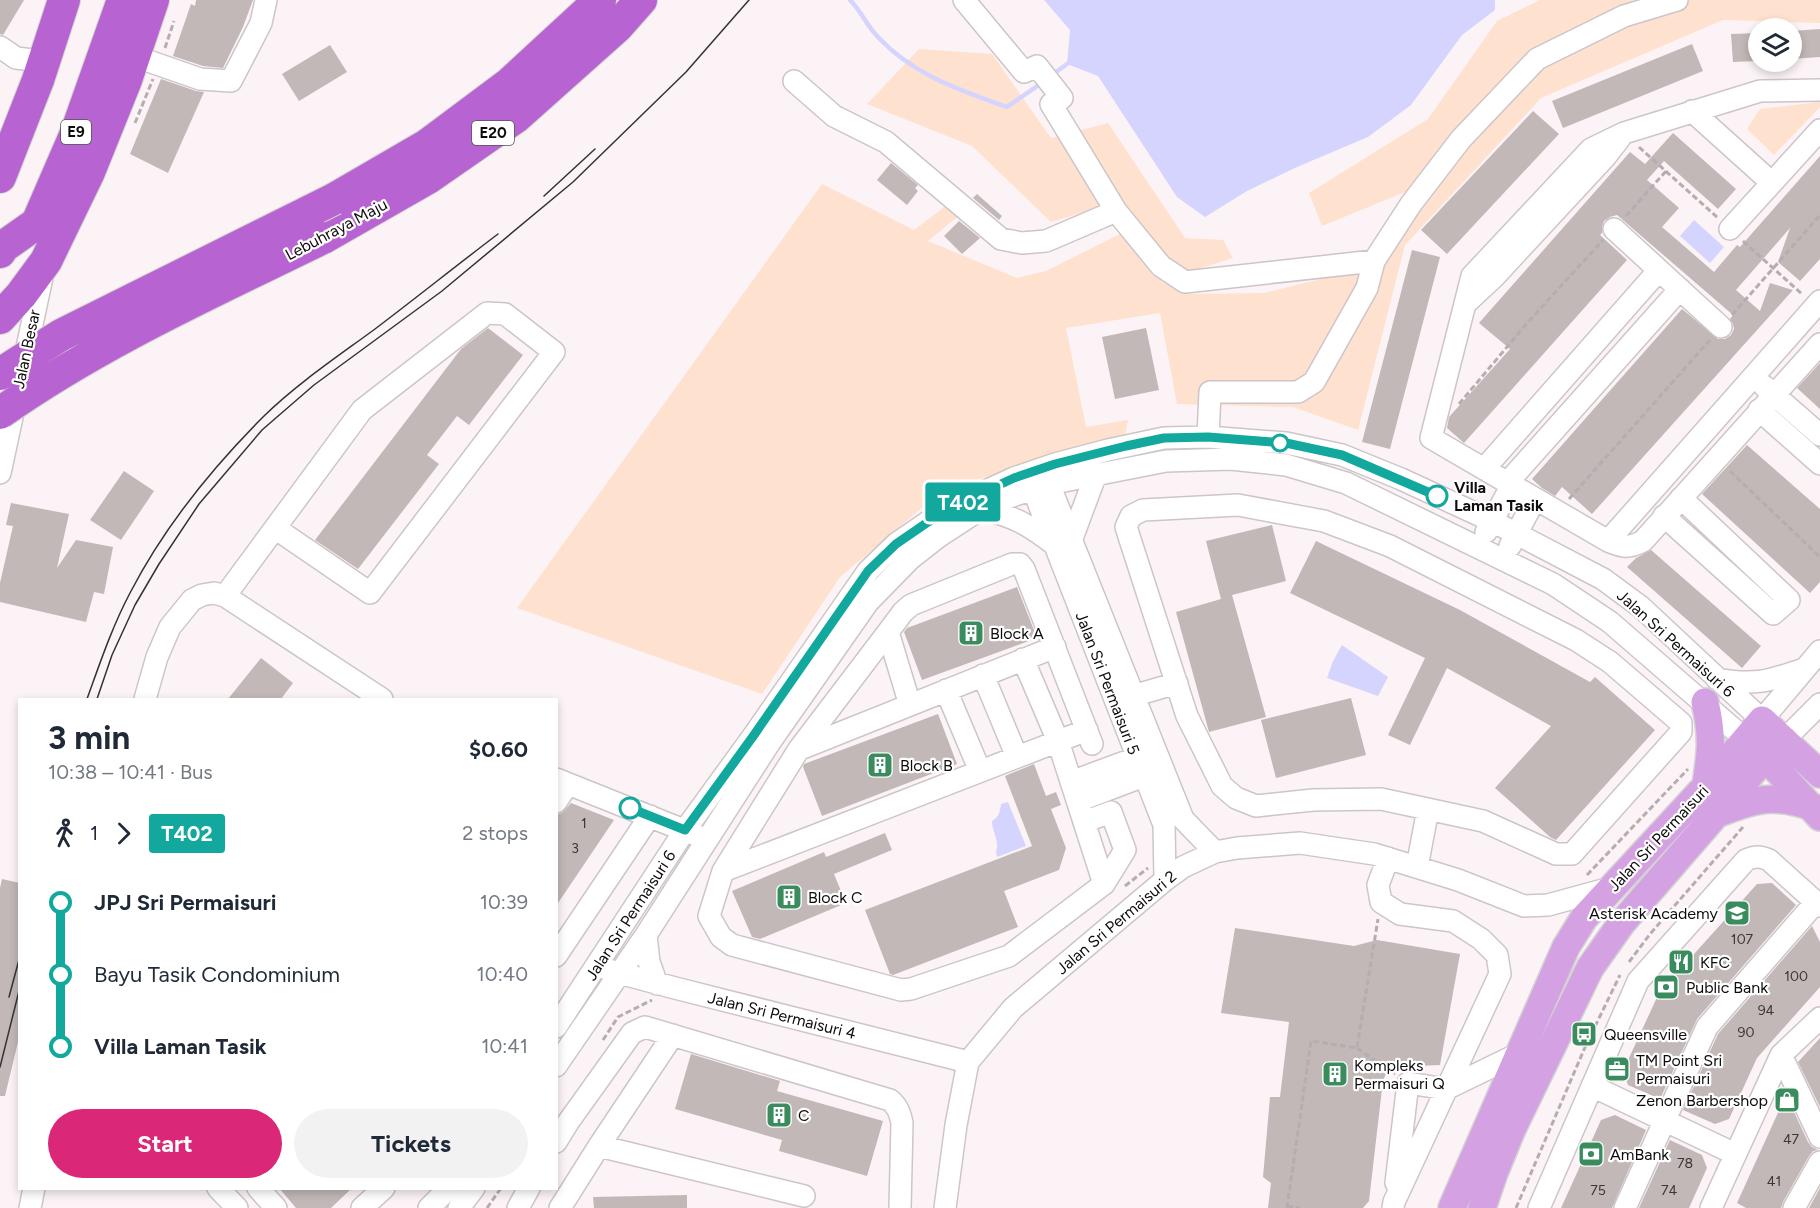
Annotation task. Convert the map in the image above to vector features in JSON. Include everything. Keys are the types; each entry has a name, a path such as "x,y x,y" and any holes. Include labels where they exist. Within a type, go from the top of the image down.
{"highway":[{"path":"0,177 36,70 64,0"},
{"path":"2,250 36,183 81,62 100,0"},
{"name":"E9","path":"2,250 37,223 76,133 123,0"},
{"name":"Lebuhraya Maju","path":"0,374 61,335 334,199 427,145 501,90 600,0"},
{"name":"Lebuhraya Maju","path":"0,413 40,385 121,338 323,238 428,178 516,117 618,26 641,0"},
{"name":"E9","path":"0,318 21,295 45,261 88,172 147,60 164,10"}],"main road":[{"path":"1697,778 1712,744 1711,691"},
{"path":"1753,729 1775,749 1820,774"},
{"name":"Jalan Sri Permaisuri","path":"1452,1208 1566,947 1584,918 1614,887 1697,778 1753,729"},
{"path":"1775,749 1816,812"},
{"name":"Jalan Sri Permaisuri","path":"1482,1208 1512,1129 1590,968 1621,924 1775,749"},
{"path":"1718,813 1767,798 1792,801 1816,812"}],"street":[{"path":"0,47 36,70 49,0"},
{"path":"147,60 200,79 231,81 261,23 266,0"},
{"path":"964,0 1024,72 1036,66 1062,98 1051,104 1116,211 1161,267 1185,282 1374,261"},
{"path":"1208,437 1209,392 1298,392 1314,382 1367,288 1374,261 1411,204 1461,139 1537,58 1624,15 1677,0"},
{"path":"794,81 834,116 886,142 1001,239 1022,243 1046,241 1116,211"},
{"path":"1820,90 1760,91 1624,133 1606,156 1502,268 1465,304 1431,438 1484,469 1507,490 1531,507 1557,513 1608,541 1621,546 1632,546 1642,541 1820,344"},
{"path":"1692,111 1772,183"},
{"path":"1730,229 1820,130"},
{"path":"1614,229 1721,327"},
{"name":"Jalan Besar","path":"0,472 45,261"},
{"path":"1484,469 1659,270"},
{"path":"1479,547 1507,490 1680,289"},
{"path":"1608,541 1820,301"},
{"path":"225,596 275,528 362,410 487,313 505,314 554,352 370,593 275,528"},
{"path":"1753,377 1820,435"},
{"path":"1759,410 1820,464"},
{"name":"Jalan Sri Permaisuri 6","path":"558,1063 646,935 770,742 868,602 910,558 981,509 1108,450 1164,438 1208,437 1286,443 1342,455 1492,521 1603,579 1641,607 1711,691"},
{"name":"Jalan Sri Permaisuri 6","path":"558,1024 685,830 868,571 896,544 928,522 1014,478 1044,479 1096,474 1166,461 1231,459 1286,465 1346,483 1553,584 1711,691 1753,729"},
{"path":"981,509 1004,514 1063,543 1096,474"},
{"name":"Jalan Sri Permaisuri 5","path":"1044,479 1063,543 1150,763 1164,825 1165,880"},
{"path":"1664,516 1773,614 1789,600 1681,498"},
{"path":"1238,505 1324,521 1390,546 1576,640 1610,662 1681,723 1681,732 1572,855 1556,854 1483,821 1428,809 1381,799 1313,800 1256,806 1236,798 1222,786 1187,716 1126,527 1131,516 1143,510 1238,505"},
{"path":"1504,559 1531,507"},
{"path":"723,871 1058,741 1090,737 1024,569 1020,564 1012,564 911,605 903,612 799,749 723,871 709,916 721,937 732,945 901,990 911,990 1009,956 1114,885 1125,850 1111,812 1084,822"},
{"path":"145,698 157,657 170,627 192,600 214,593 225,596 372,697"},
{"path":"888,632 909,705"},
{"path":"799,749 1055,646"},
{"name":"Jalan Sri Permaisuri","path":"1753,729 1820,651"},
{"path":"1023,659 1058,741 1084,822 1114,885"},
{"path":"1711,691 1741,683 1768,681 1805,669"},
{"path":"983,675 1017,757"},
{"path":"1127,704 1179,689"},
{"path":"946,690 980,771"},
{"name":"Jalan Sri Permaisuri","path":"1775,749 1820,704"},
{"path":"1074,792 1150,763"},
{"name":"Jalan Sri Permaisuri 5","path":"1150,763 1183,819 1215,852"},
{"path":"562,782 707,840"},
{"path":"1417,867 1428,809"},
{"path":"558,953 650,816"},
{"name":"Jalan Sri Permaisuri 2","path":"945,1208 956,1125 968,1062 1013,1008 1183,867 1215,852 1300,843 1374,854 1458,880 1524,906 1548,905 1614,887"},
{"path":"1539,1208 1638,981 1746,860 1754,856 1769,860 1818,904 1707,1027 1625,1208"},
{"path":"1388,858 1378,885 1381,902 1400,914 1453,921 1481,939 1497,955 1500,974 1394,1205"},
{"path":"646,935 649,962 657,984"},
{"name":"Jalan Sri Permaisuri 4","path":"597,967 968,1062"},
{"path":"1711,1208 1781,1054 1820,1018"},
{"path":"558,1135 563,1117 632,1033 645,1027 890,1100 901,1114 902,1123 900,1208"},
{"path":"560,1208 673,1035"},
{"path":"1394,1205 1408,1083 1446,1089 1518,1054"},
{"path":"1781,1054 1820,1137"},
{"path":"1592,1086 1735,1154"},
{"path":"599,1146 804,1196"},
{"path":"1794,1208 1820,1162"},
{"path":"30,1208 34,1190"},
{"path":"220,1190 237,1208"},
{"path":"261,1190 276,1208"},
{"path":"362,1208 382,1190"},
{"path":"429,1208 447,1190"},
{"path":"518,1208 529,1190"}],"path":[{"path":"147,60 164,10"},
{"path":"1453,411 1528,322 1666,171"},
{"path":"1557,513 1820,215"},
{"path":"1717,458 1820,557"},
{"path":"1585,877 1697,778"},
{"path":"1114,885 1164,856"},
{"path":"1357,1048 1381,902"},
{"path":"1300,1208 1287,1207 1311,1041 1357,1048 1408,1083"},
{"path":"487,1208 500,1190"}],"shaded area":[{"path":"1540,0 1820,0 1820,23 1802,22 1802,18 1723,20 1541,98 1405,245 1358,430 1293,407 1177,404 1160,313 1066,328 1086,427 1128,420 1125,436 943,490 840,577 762,694 517,608 822,184 914,230 947,205 961,214 928,241 1017,278 1046,271 1134,227 1118,202 1051,222 972,146 867,104 919,49 992,54 1051,138 1108,123 1185,238 1223,240 1233,258 1160,281 1190,294 1264,293 1358,270 1405,192 1322,226 1309,193 1428,119 1497,21"},
{"path":"1820,102 1820,107 1774,155 1747,129 1760,109"}],"water":[{"path":"1044,0 1495,0 1495,10 1462,35 1411,105 1368,137 1247,191 1205,217 1177,197 1098,76 1067,64 1070,30"},
{"path":"1694,220 1724,247 1710,263 1680,236"},
{"path":"1342,645 1388,677 1378,696 1327,678"},
{"path":"1008,802 1026,846 997,857 992,821 999,814 1001,804"}],"building":[{"path":"0,0 24,0 3,35 0,34"},
{"path":"196,0 253,0 223,68 203,66 173,56 191,4 195,6"},
{"path":"1820,29 1820,57 1802,58 1802,30"},
{"path":"1748,33 1748,61 1733,62 1731,34"},
{"path":"1692,44 1703,71 1563,128 1552,101"},
{"path":"330,45 347,72 299,101 282,74"},
{"path":"161,79 204,92 168,173 130,154"},
{"path":"1533,111 1559,134 1447,254 1421,230"},
{"path":"1673,133 1736,189 1718,209 1664,161 1647,180 1679,208 1662,227 1714,272 1737,245 1740,247 1820,156 1820,259 1800,281 1778,262 1790,228 1736,290 1760,311 1770,283 1793,290 1592,514 1562,487 1555,496 1532,479 1682,309 1718,339 1725,339 1734,329 1730,319 1733,315 1617,215 1604,221 1600,235 1627,260 1464,443 1447,428 1449,417 1510,349 1479,323 1630,152 1645,164"},
{"path":"891,163 918,185 915,188 918,191 907,205 877,180"},
{"path":"977,194 1002,216 999,220 973,198"},
{"path":"959,221 980,238 962,254 944,236"},
{"path":"1412,250 1440,257 1390,449 1362,442"},
{"path":"488,328 523,355 469,425 457,416 427,455 439,464 358,569 315,540 461,349"},
{"path":"1146,328 1159,390 1115,399 1102,337"},
{"path":"1820,363 1820,409 1797,388"},
{"path":"1747,445 1820,509 1820,582 1810,593 1702,494"},
{"path":"124,471 154,491 121,540 90,520"},
{"path":"11,503 69,514 57,568 76,540 113,547 104,594 94,592 86,622 0,602 0,583 13,526 6,525"},
{"path":"1272,525 1286,581 1232,595 1266,717 1209,732 1176,612 1221,599 1206,541"},
{"path":"1316,541 1460,610 1590,682 1595,677 1655,730 1556,840 1550,837 1495,788 1551,726 1447,668 1410,745 1388,735 1425,658 1290,593"},
{"path":"1651,550 1761,646 1742,668 1627,567 1636,558"},
{"name":"Block A","path":"1017,587 1037,638 922,680 904,632 907,628"},
{"path":"261,658 293,683 282,698 229,698"},
{"path":"1351,698 1366,755 1276,778 1261,720"},
{"name":"Block B","path":"938,714 957,764 822,816 803,767 804,764"},
{"path":"1034,764 1046,796 1056,792 1061,805 1051,809 1066,848 1059,870 1004,891 1018,927 893,975 890,974 865,910 1032,846 1005,776"},
{"path":"571,803 614,820 558,903 558,814"},
{"name":"Block C","path":"885,833 892,850 834,874 846,903 760,939 752,937 732,891 824,852 826,857"},
{"path":"2,879 18,883 18,1042 5,1096 0,1096 0,888"},
{"path":"1772,883 1796,905 1697,1019 1660,1099 1628,1085 1623,1071 1659,993 1757,884"},
{"path":"1812,926 1820,942 1820,987 1757,1058 1729,1119 1715,1124 1683,1110 1718,1034"},
{"name":"Kompleks Permaisuri Q","path":"1235,928 1354,946 1377,940 1460,954 1440,1065 1390,1067 1383,1080 1369,1201 1363,1208 1268,1208 1271,1183 1263,1177 1270,1097 1280,1097 1289,1022 1221,1013"},
{"path":"1820,1038 1820,1107 1798,1062"},
{"name":"C","path":"691,1054 780,1081 777,1091 883,1121 867,1176 779,1151 782,1140 675,1109"},
{"path":"1786,1095 1808,1142 1818,1150 1813,1151 1809,1156 1781,1208 1746,1208 1737,1203"},
{"path":"1615,1115 1646,1130 1612,1208 1561,1208 1601,1120"},
{"path":"1670,1140 1702,1155 1707,1168 1689,1208 1639,1208"},
{"path":"1820,1188 1820,1208 1809,1208"},
{"path":"281,1190 350,1190 331,1208 296,1208"},
{"path":"687,1195 687,1208 594,1208 593,1197"}],"waterway":[{"path":"850,0 874,33 892,50 906,62 938,80 1007,107 1043,82"},
{"path":"1052,75 1067,64"}],"tram line":[{"path":"97,698 112,655 135,605 159,564 199,504 262,430 314,385 442,291 573,182 686,72 749,0"},
{"path":"544,196 595,149"},
{"path":"87,698 118,619 143,569 173,522 226,456 290,392 498,234"},
{"path":"9,997 18,963"},
{"path":"0,1067 18,995"}],"bus line":[{"name":"T402","path":"630,808 685,830 868,571 896,544 928,522 1014,478 1055,464 1126,446 1164,438 1208,437 1286,443 1342,455 1437,496"}],"place":[{"name":"Villa Laman Tasik","path":"1437,496"},
{"name":"Block A","path":"971,633"},
{"name":"Block B","path":"880,765"},
{"name":"Block C","path":"789,897"},
{"name":"Asterisk Academy","path":"1737,913"},
{"name":"KFC","path":"1681,962"},
{"name":"Public Bank","path":"1666,987"},
{"name":"Queensville","path":"1584,1034"},
{"name":"TM Point Sri Permaisuri","path":"1617,1069"},
{"name":"Kompleks Permaisuri Q","path":"1335,1074"},
{"name":"Zenon Barbershop","path":"1787,1100"},
{"name":"C","path":"779,1115"},
{"name":"AmBank","path":"1591,1154"}]}
